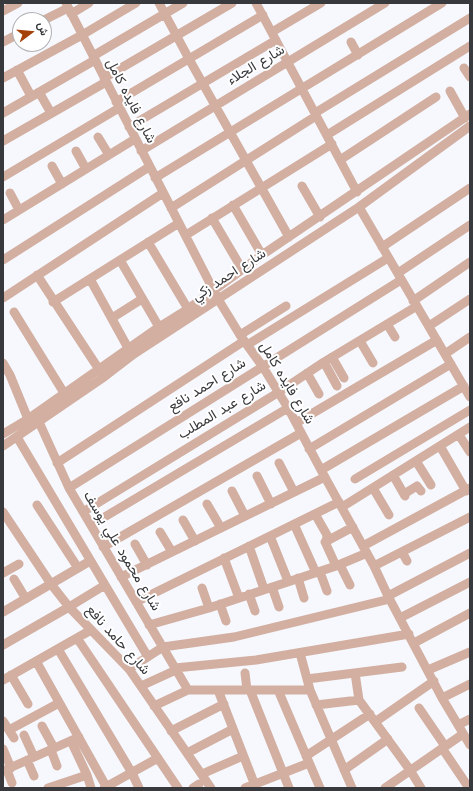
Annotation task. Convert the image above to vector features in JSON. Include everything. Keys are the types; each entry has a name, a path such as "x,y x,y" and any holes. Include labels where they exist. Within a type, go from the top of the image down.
{"street":[{"path":"3,11 18,3"},
{"path":"52,16 68,8 88,3"},
{"path":"3,78 82,35 136,3"},
{"path":"159,3 188,59 289,237"},
{"path":"3,113 183,3"},
{"path":"3,141 232,3"},
{"path":"257,3 357,192"},
{"path":"129,127 202,83 321,3"},
{"name":"شارع الجلاء","path":"141,151 385,3"},
{"path":"155,178 442,3"},
{"name":"شارع فايده كامل","path":"68,8 213,290 279,392 374,566 442,698 470,745"},
{"path":"3,177 188,59 263,15"},
{"path":"171,208 470,18"},
{"path":"3,42 12,37"},
{"path":"351,42 358,55"},
{"path":"327,135 470,46"},
{"path":"464,68 470,77"},
{"path":"16,70 51,113"},
{"path":"450,90 468,116"},
{"path":"340,160 436,97"},
{"name":"شارع احمد زكي","path":"3,446 39,422 101,373 128,348 188,309 262,255 468,116"},
{"name":"شارع احمد زكي","path":"3,434 28,419 64,393 134,354 359,208 470,126"},
{"path":"98,137 108,155"},
{"path":"3,220 135,139"},
{"path":"186,235 332,144"},
{"path":"76,151 86,169"},
{"path":"52,166 62,184"},
{"path":"3,260 149,168"},
{"path":"302,186 320,217"},
{"path":"382,247 470,188"},
{"path":"10,192 19,210"},
{"path":"3,298 163,193"},
{"path":"233,205 262,255"},
{"path":"359,208 470,397"},
{"path":"212,218 242,269"},
{"path":"53,302 179,223"},
{"name":"شارع احمد نافع","path":"69,488 263,367 400,276 470,224"},
{"path":"148,242 188,309"},
{"path":"57,463 244,340 388,258"},
{"path":"120,260 159,327"},
{"name":"شارع عبد المطلب","path":"83,512 387,324 470,262"},
{"path":"37,275 53,302 101,373"},
{"path":"90,278 128,348"},
{"path":"112,318 142,299"},
{"path":"428,326 470,299"},
{"path":"244,340 286,306"},
{"path":"14,312 64,393"},
{"path":"387,324 395,337"},
{"path":"445,354 470,337"},
{"path":"296,423 437,340"},
{"path":"360,341 373,363"},
{"path":"332,357 344,378"},
{"path":"324,362 337,386"},
{"path":"3,363 10,375 28,419"},
{"path":"309,449 451,364"},
{"path":"307,373 319,394"},
{"path":"3,645 69,607 123,580 147,565 294,492 463,384 470,377"},
{"path":"91,525 288,408"},
{"path":"356,479 470,410"},
{"name":"شارع محمود علي يوسف","path":"39,422 69,488 188,690"},
{"path":"136,602 294,524 315,514 340,505 373,488 470,428"},
{"path":"103,547 301,433"},
{"path":"459,434 470,452"},
{"path":"17,437 148,657"},
{"path":"149,625 209,608 288,581 338,566 468,490 440,446"},
{"path":"416,461 431,486"},
{"path":"279,463 294,492"},
{"path":"393,475 405,495 417,486 421,491"},
{"path":"257,476 271,504"},
{"path":"373,488 389,514"},
{"path":"232,491 245,516"},
{"path":"207,504 221,528"},
{"path":"37,505 78,568"},
{"path":"315,514 327,535 325,542 350,585"},
{"path":"374,566 470,517"},
{"name":"شارع حامد نافع","path":"5,518 69,607 129,669 211,788"},
{"path":"183,520 195,541"},
{"path":"294,524 327,591"},
{"path":"325,542 353,527"},
{"path":"59,539 72,531"},
{"path":"160,532 172,552"},
{"path":"270,536 288,581"},
{"path":"135,544 147,565"},
{"path":"249,546 268,588 279,607"},
{"path":"402,552 407,561"},
{"path":"129,669 163,647 234,637 389,597 470,553"},
{"path":"224,558 238,598"},
{"path":"3,612 90,561"},
{"path":"4,570 19,564"},
{"path":"298,578 304,598"},
{"path":"14,579 26,599"},
{"path":"400,618 470,582"},
{"path":"202,588 209,608"},
{"path":"249,594 255,611"},
{"path":"220,604 226,621"},
{"path":"414,642 470,613"},
{"path":"3,680 91,630"},
{"path":"141,686 176,669 256,660 409,634"},
{"path":"77,638 178,788"},
{"path":"58,649 132,773 139,788"},
{"path":"428,670 470,652"},
{"path":"300,653 310,690 352,788"},
{"path":"36,661 59,703 75,739 91,788"},
{"path":"307,679 402,667"},
{"path":"355,672 359,700 410,770 421,788"},
{"path":"245,673 249,690 289,788"},
{"path":"11,675 28,704"},
{"path":"375,722 434,681"},
{"path":"442,698 470,684"},
{"path":"154,706 188,690 310,690"},
{"path":"218,690 255,786"},
{"path":"278,690 320,788"},
{"path":"316,705 359,700"},
{"path":"3,721 11,734 59,703"},
{"path":"172,731 224,704"},
{"path":"419,708 469,788"},
{"path":"245,788 255,786 308,759 331,740 370,714"},
{"path":"458,725 470,719"},
{"path":"42,726 52,749 57,766"},
{"path":"187,753 233,729"},
{"path":"385,788 463,734"},
{"path":"24,735 34,776"},
{"path":"75,739 106,788 158,758"},
{"path":"7,770 75,739"},
{"path":"344,770 388,739"},
{"path":"3,749 7,770 12,783"},
{"path":"202,774 243,756"},
{"path":"48,788 87,775"}]}
